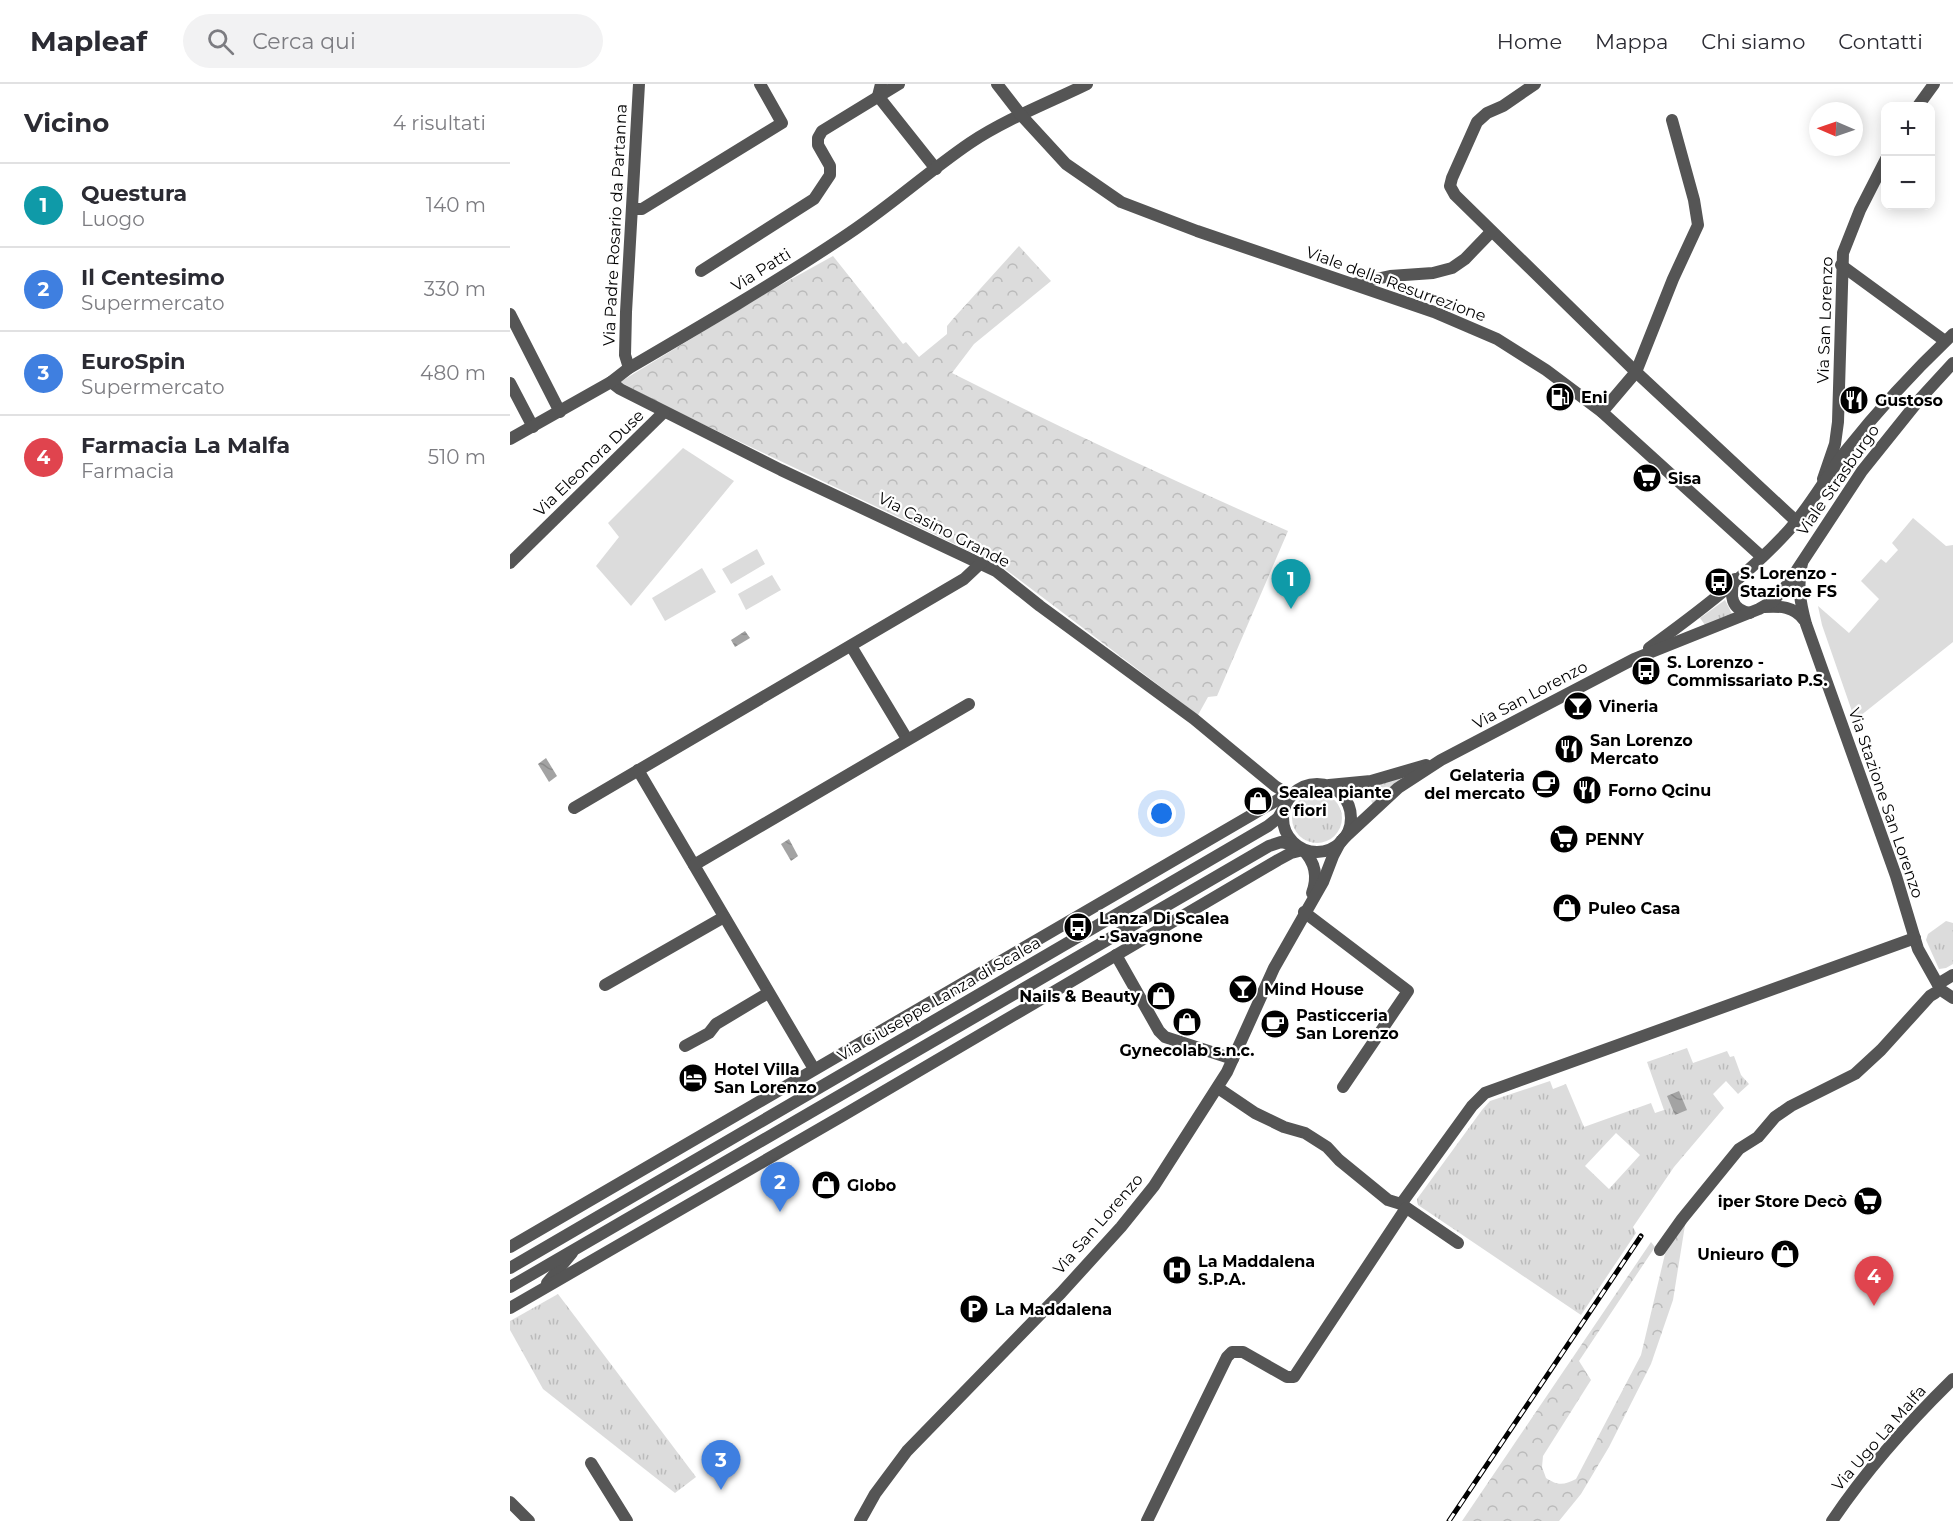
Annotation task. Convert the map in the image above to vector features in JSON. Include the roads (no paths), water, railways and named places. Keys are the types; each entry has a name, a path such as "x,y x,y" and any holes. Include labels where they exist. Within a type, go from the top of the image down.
{"street":[{"name":"Via Padre Rosario da Partanna","path":"629,368 625,356 625,345 639,84"},
{"path":"632,209 642,209 782,123 760,84"},
{"path":"701,271 814,199 830,175 830,166 818,146 818,138 822,131 880,90 899,84"},
{"name":"Viale della Resurrezione","path":"997,84 1021,115 1066,164 1121,202 1197,231 1434,312 1497,339 1546,370 1602,412 1762,557"},
{"name":"Via Patti","path":"510,439 611,382 629,368 758,292 843,238 881,212 919,180 970,143 1021,115 1087,84"},
{"path":"1535,84 1503,106 1487,113 1477,122 1452,178 1450,186 1455,195 1636,372 1796,521"},
{"path":"1921,102 1935,84"},
{"path":"880,90 936,169"},
{"path":"1602,412 1636,372 1673,279 1698,225 1694,200 1672,120"},
{"name":"Via San Lorenzo","path":"1819,487 1835,444 1838,422 1841,265 1846,242 1881,169"},
{"path":"1353,284 1390,276 1433,273 1452,268 1466,259 1491,232"},
{"path":"1841,265 1949,338"},
{"path":"510,314 560,412"},
{"name":"Viale Strasburgo","path":"1634,659 1677,628 1762,557 1796,521 1819,487 1869,423 1949,338"},
{"name":"Viale Strasburgo","path":"1634,659 1764,607 1779,594 1869,463 1919,400 1953,363"},
{"name":"Via Casino Grande","path":"611,382 664,412 781,470 996,570 1040,606 1194,719 1288,799"},
{"path":"510,383 533,427"},
{"name":"Via Eleonora Duse","path":"510,563 664,412"},
{"name":"Via Stazione San Lorenzo","path":"1802,562 1798,589 1806,624 1893,868 1915,938 1938,989"},
{"path":"574,808 964,579 981,563"},
{"path":"1735,579 1732,589 1735,604 1740,610 1750,613"},
{"path":"1764,607 1781,606 1793,610 1800,614 1806,624"},
{"path":"851,646 907,740"},
{"name":"Via San Lorenzo","path":"860,1521 875,1494 907,1451 1046,1309 1138,1208 1218,1088 1274,968 1323,882 1342,840 1398,788 1441,760 1634,659"},
{"path":"694,865 969,704"},
{"name":"Via San Lorenzo","path":"1323,785 1371,781 1441,760"},
{"path":"638,770 814,1069"},
{"path":"1323,785 1336,789 1348,803 1351,820 1349,828 1342,840 1331,849 1320,852 1299,848 1284,827 1283,816 1288,799 1304,786 1323,785"},
{"name":"Via Giuseppe Lanza di Scalea","path":"512,1246 814,1069 1288,799"},
{"name":"Via Giuseppe Lanza di Scalea","path":"510,1268 1268,826 1278,818 1288,799"},
{"name":"Via Giuseppe Lanza di Scalea","path":"510,1287 1269,846 1281,842 1299,848"},
{"name":"Via San Lorenzo","path":"1299,848 1312,861 1315,877 1314,890 1305,911"},
{"name":"Via Giuseppe Lanza di Scalea","path":"510,1308 1299,848"},
{"path":"1305,911 1407,991 1343,1087"},
{"path":"605,985 724,917"},
{"path":"1147,1521 1227,1357 1232,1352 1243,1352 1287,1377 1294,1377 1404,1206 1472,1106 1492,1089 1915,938"},
{"path":"1116,955 1165,1037 1233,1059"},
{"path":"1660,1250 1682,1219 1740,1149 1758,1137 1775,1117 1791,1106 1855,1074 1953,975"},
{"path":"1938,989 1953,998"},
{"path":"684,1046 709,1034 716,1024 768,993"},
{"path":"1218,1088 1255,1113 1284,1127 1305,1133 1327,1147 1339,1160 1388,1200 1404,1206 1458,1243"},
{"name":"Via Giuseppe Lanza di Scalea","path":"535,1294 575,1250"},
{"name":"Via Ugo La Malfa","path":"1832,1521 1859,1481 1953,1379"},
{"path":"591,1463 627,1521"},
{"path":"510,1502 529,1521"}],"water":[{"path":"745,631 750,638 735,647 731,640"},
{"path":"546,758 557,776 549,782 538,764"},
{"path":"789,839 798,856 791,861 781,844"},
{"path":"1679,1091 1687,1110 1675,1115 1667,1096"}],"railway":[{"path":"1449,1521 1641,1236"}],"place":[{"name":"Eni","path":"1560,397"},
{"name":"Gustoso","path":"1854,400"},
{"name":"Sisa","path":"1647,478"},
{"name":"S. Lorenzo - Stazione FS","path":"1719,582"},
{"name":"Questura","path":"1291,609"},
{"name":"S. Lorenzo - Commissariato P.S.","path":"1646,671"},
{"name":"Vineria","path":"1578,706"},
{"name":"San Lorenzo Mercato","path":"1569,749"},
{"name":"Gelateria del mercato","path":"1546,784"},
{"name":"Forno Qcinu","path":"1587,790"},
{"name":"Sealea piante e fiori","path":"1258,801"},
{"name":"PENNY","path":"1564,839"},
{"name":"Puleo Casa","path":"1567,908"},
{"name":"Lanza Di Scalea - Savagnone","path":"1078,927"},
{"name":"Mind House","path":"1243,989"},
{"name":"Nails & Beauty","path":"1161,996"},
{"name":"Gynecolab s.n.c.","path":"1187,1022"},
{"name":"Pasticceria San Lorenzo","path":"1275,1024"},
{"name":"Hotel Villa San Lorenzo","path":"693,1078"},
{"name":"Globo","path":"826,1185"},
{"name":"iper Store Decò","path":"1868,1201"},
{"name":"Il Centesimo","path":"780,1212"},
{"name":"Unieuro","path":"1785,1254"},
{"name":"La Maddalena S.P.A.","path":"1177,1270"},
{"name":"Farmacia La Malfa","path":"1874,1306"},
{"name":"La Maddalena","path":"974,1309"},
{"name":"EuroSpin","path":"721,1490"}]}
